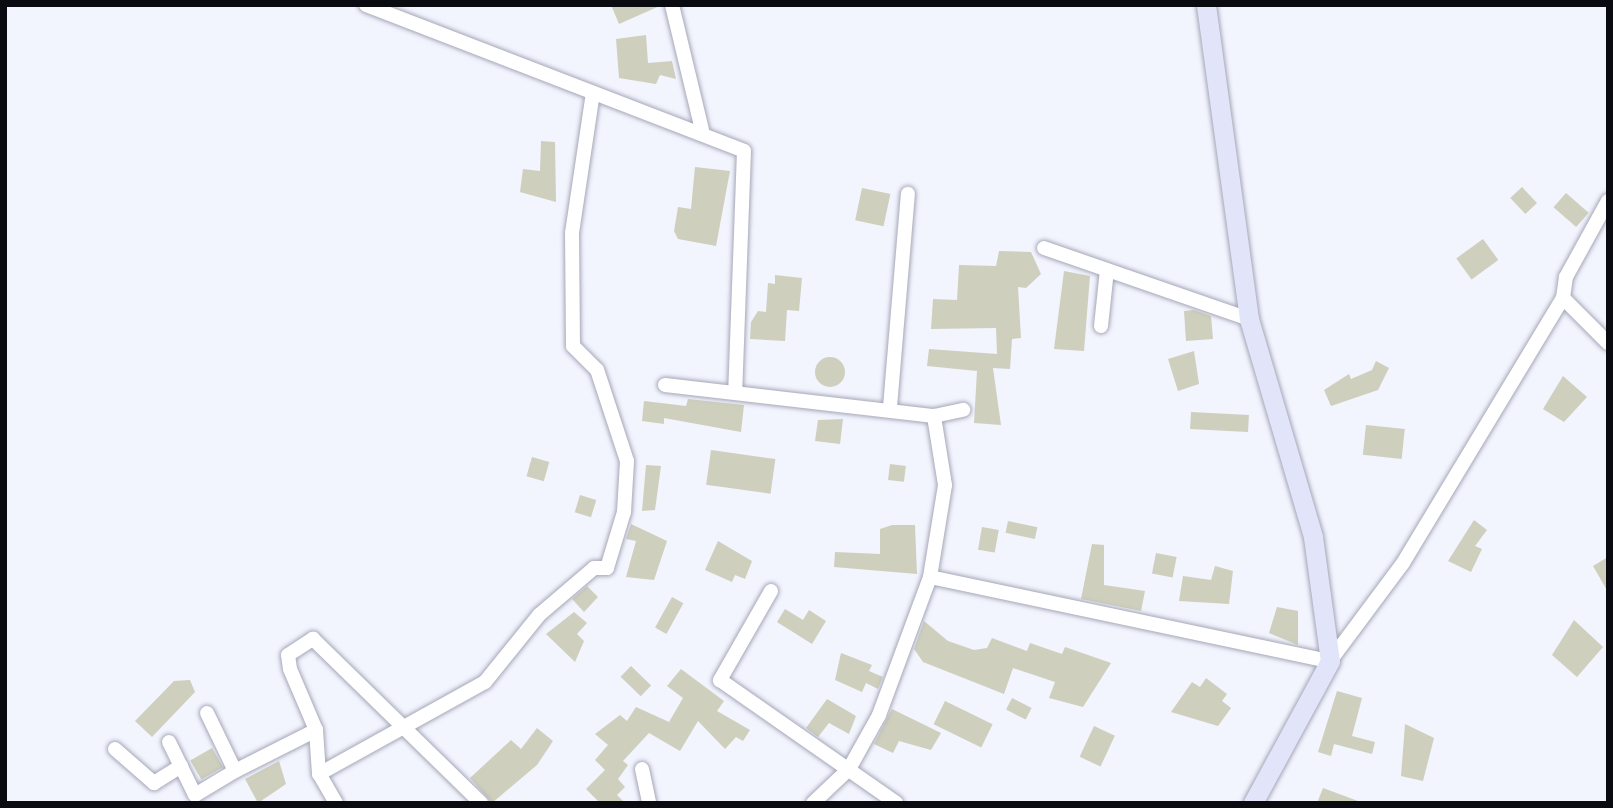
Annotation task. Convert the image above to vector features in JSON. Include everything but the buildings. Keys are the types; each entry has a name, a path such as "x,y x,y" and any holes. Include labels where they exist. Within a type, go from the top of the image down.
{"street":[{"path":"366,5 593,93 702,130 744,151 735,392"},
{"path":"673,5 702,130"},
{"path":"1206,5 1250,319 1313,537 1330,660"},
{"path":"319,774 401,724 485,682 539,615 594,568 607,568 624,512 627,461 597,370 573,346 572,233 593,93"},
{"path":"890,407 908,194"},
{"path":"1253,803 1330,660 1404,563 1563,298 1566,277 1608,201"},
{"path":"1044,248 1250,319"},
{"path":"1101,327 1107,270"},
{"path":"1563,298 1608,343"},
{"path":"665,385 890,407 934,416 963,411"},
{"path":"813,803 849,769 878,715 930,577 946,485 934,416"},
{"path":"930,577 1330,660"},
{"path":"771,590 720,680 896,803"},
{"path":"336,803 319,774 316,730 288,655 313,639 481,803"},
{"path":"207,713 235,771"},
{"path":"169,742 181,766 191,799 235,771 316,730"},
{"path":"115,749 154,782 181,766"},
{"path":"642,769 649,803"}]}
